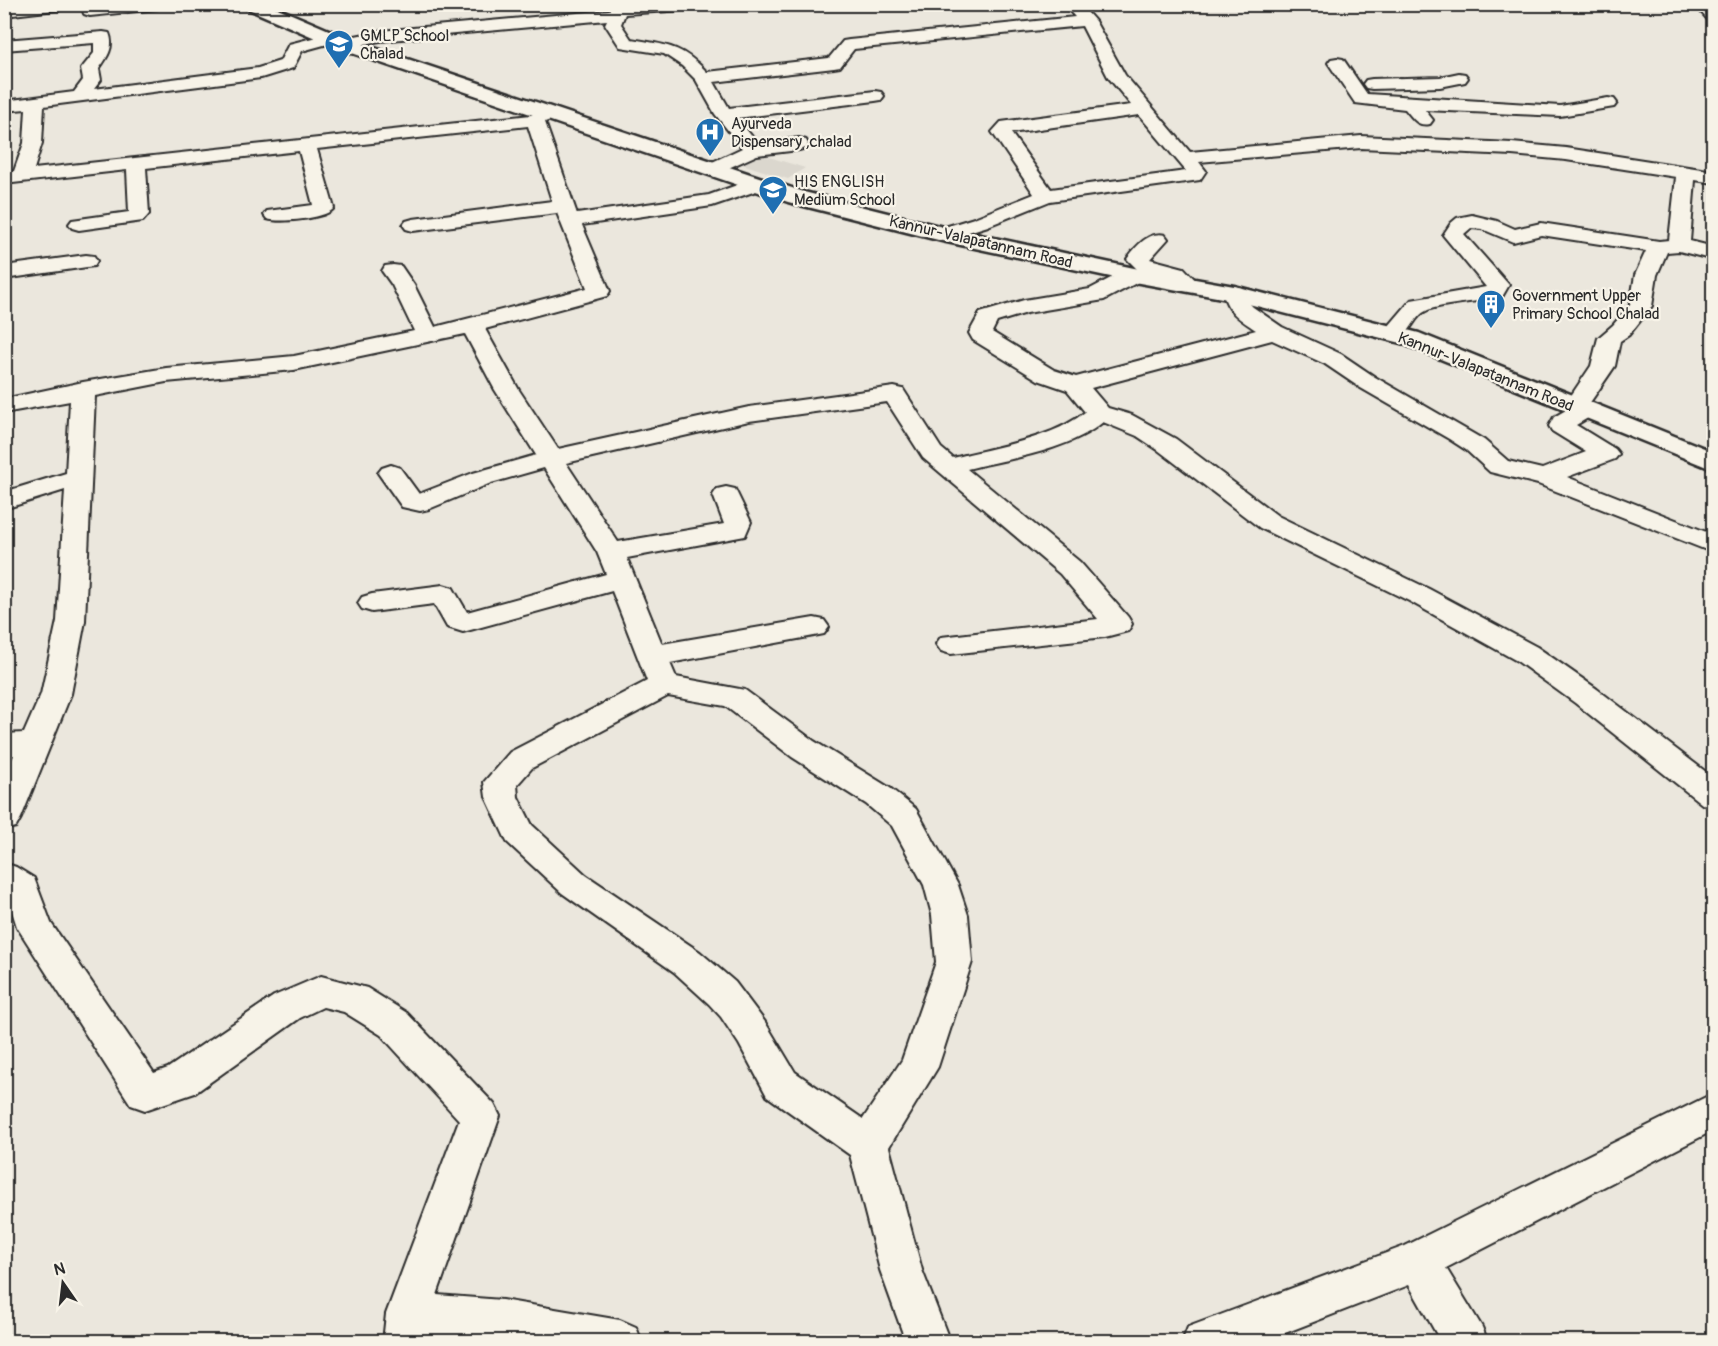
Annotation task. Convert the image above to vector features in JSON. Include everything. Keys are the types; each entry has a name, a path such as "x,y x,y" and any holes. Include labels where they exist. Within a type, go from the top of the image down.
{"main road":[{"name":"Kannur-Valapatannam Road","path":"252,4 337,40 542,117 796,197 942,234 1134,275 1234,293 1410,338 1713,462"}],"street":[{"path":"4,10 63,4"},
{"path":"89,4 90,11 157,4"},
{"path":"4,106 261,72 287,64 295,48 337,40 444,31 472,25 617,9 698,4"},
{"path":"942,234 981,222 1046,196 1193,176 1196,171 1117,77 1087,21 1071,4"},
{"path":"1702,4 1713,17"},
{"path":"617,9 613,24 626,43 669,50 688,62 703,78 724,114 753,150"},
{"path":"703,78 834,63 849,45 1087,21"},
{"path":"4,45 103,37 102,53 90,69 92,80 80,96"},
{"path":"1337,63 1361,99 1411,104 1560,111 1608,103"},
{"path":"1352,85 1440,82 1459,78"},
{"path":"724,114 875,96"},
{"path":"13,177 33,143 35,102"},
{"path":"1411,104 1445,146"},
{"path":"1046,196 1000,132 1008,126 1146,110"},
{"path":"4,406 165,375 294,363 472,326 599,291 567,214 542,117 13,177"},
{"path":"1183,158 1335,142 1556,153 1713,177"},
{"path":"274,215 324,208 306,144"},
{"path":"712,169 753,150 799,144"},
{"path":"79,224 136,217 138,214 136,163"},
{"path":"1546,478 1562,469 1606,454 1561,426 1580,408 1603,366 1609,338 1621,330 1641,306 1647,275 1669,246 1686,172"},
{"path":"413,225 567,214 712,200 758,184"},
{"path":"1393,334 1419,306 1494,292 1497,285 1453,235 1456,228 1466,222 1483,221 1513,236 1541,229 1713,254"},
{"path":"1158,239 1138,260 1142,265 1153,269 1175,272 1189,285"},
{"path":"4,273 86,261"},
{"path":"393,271 404,285 428,336"},
{"path":"1134,275 1096,295 1024,307 988,318 980,333 1046,375 1075,385 1099,413 1121,418 1149,432 1248,509 1269,522 1419,595 1527,654 1586,696 1713,796"},
{"path":"1234,293 1236,303 1245,312 1274,332 1333,359 1367,382 1458,434 1499,467 1546,478 1713,545"},
{"path":"472,326 507,390 553,458 617,565 658,670 734,697 803,749 878,796 904,818 941,885 950,915 954,962 919,1067 868,1145"},
{"path":"1075,385 1274,332"},
{"path":"4,818 57,694 70,621 83,390"},
{"path":"391,473 411,501 420,503 482,478 553,458 749,414 894,394 932,453 1070,568 1118,624 1106,628 951,644"},
{"path":"946,467 1036,444 1078,428 1094,419 1099,413"},
{"path":"4,501 79,477"},
{"path":"372,603 443,594 457,620 463,623 617,565 735,530 738,522 726,495"},
{"path":"814,627 658,670 521,760 500,782 502,797 519,833 574,884 687,962 722,993 740,1015 781,1084 868,1145 893,1242 916,1314 928,1341"},
{"path":"4,745 36,743"},
{"path":"4,876 22,887 35,927 145,1093 181,1081 287,1007 321,992 354,999 394,1024 480,1116 406,1328 502,1321 620,1341"},
{"path":"1204,1341 1418,1261 1713,1110"},
{"path":"1418,1261 1466,1341"}],"shaded area":[{"path":"756,153 805,168 788,179 736,162"}],"place":[{"name":"GMLP School Chalad","path":"339,70"},
{"name":"Ayurveda Dispensary ,chalad","path":"710,158"},
{"name":"HIS ENGLISH Medium School","path":"773,216"},
{"name":"Government Upper Primary School Chalad","path":"1491,330"}]}
